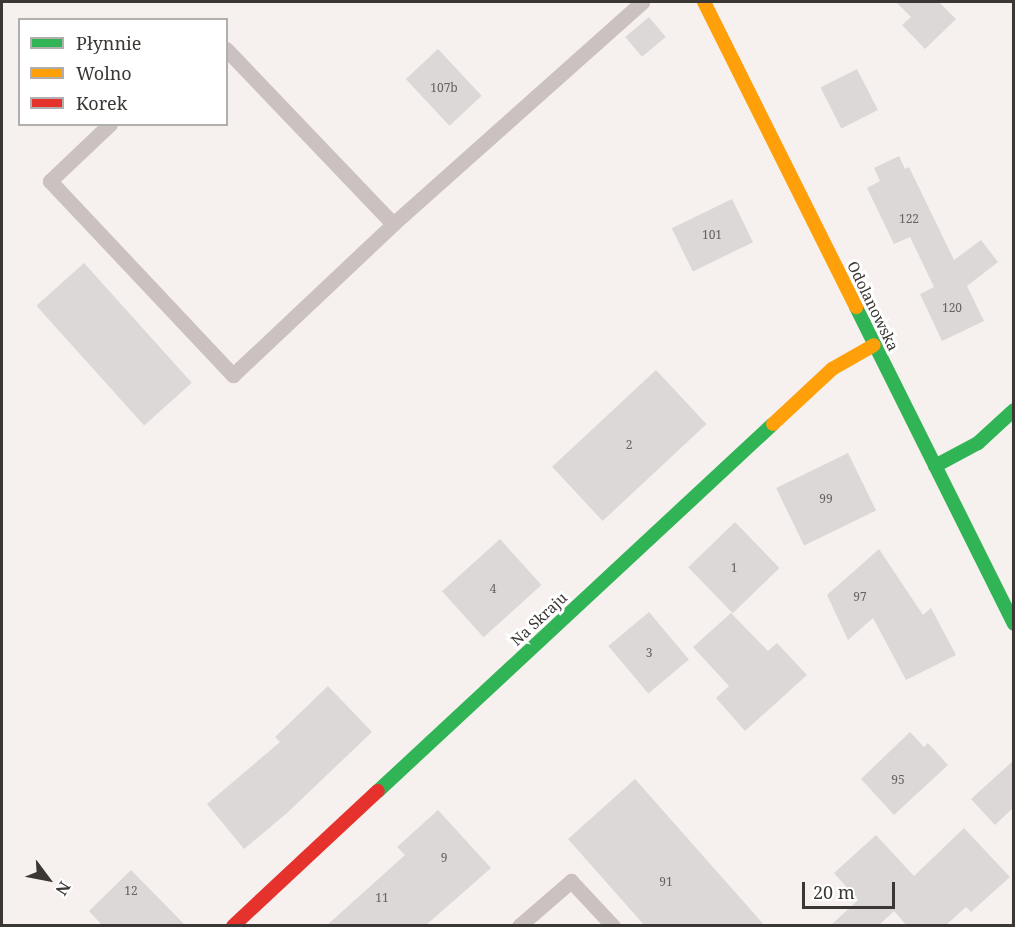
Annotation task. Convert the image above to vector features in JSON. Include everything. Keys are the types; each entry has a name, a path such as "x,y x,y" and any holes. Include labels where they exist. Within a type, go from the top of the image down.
{"street":[{"name":"Odolanowska","path":"704,2 1014,624"},
{"name":"Na Skraju","path":"233,926 832,369 874,345"},
{"path":"935,466 978,443 1014,410"}],"lane":[{"path":"108,126 50,181 233,375 393,224 642,2"},
{"path":"228,51 393,224"},
{"path":"519,926 571,881 613,926"}],"building":[{"path":"896,2 939,2 956,19 925,49 902,25 911,17"},
{"path":"649,17 666,37 642,57 625,37"},
{"path":"438,49 482,96 449,126 406,79"},
{"path":"857,69 878,110 841,129 820,88"},
{"path":"899,156 905,169 909,167 954,260 981,240 998,262 967,286 984,321 942,341 920,294 934,287 910,237 894,244 867,188 880,181 874,168"},
{"path":"732,199 753,242 693,272 672,228"},
{"path":"84,263 192,383 144,425 36,306"},
{"path":"656,370 706,424 603,521 552,467"},
{"path":"848,453 876,511 804,546 776,488"},
{"path":"735,522 779,568 733,613 688,567"},
{"path":"500,539 541,585 484,637 442,591"},
{"path":"879,549 923,615 931,608 956,655 906,680 873,618 848,640 827,595"},
{"path":"649,612 689,659 648,694 608,646"},
{"path":"731,613 768,651 777,643 807,675 745,731 716,698 729,686 693,647"},
{"path":"328,686 372,732 287,813 244,849 207,804 280,742 275,737"},
{"path":"910,732 924,747 928,743 948,765 894,815 861,779"},
{"path":"1014,760 1014,807 995,825 971,799"},
{"path":"635,779 765,926 645,926 568,839"},
{"path":"438,810 491,868 425,926 326,926 405,855 397,847"},
{"path":"964,828 1010,877 971,912 966,907 945,926 907,926 894,911 878,926 830,926 858,900 834,873 876,835 914,876"},
{"path":"131,870 186,926 103,926 89,911"}],"traffic: fast":[{"path":"856,307 1014,624"},
{"path":"935,466 978,443 1014,410"},
{"path":"378,791 773,424"}],"traffic: slow":[{"path":"704,2 856,307"},
{"path":"773,424 832,369 874,345"}],"traffic: jam":[{"path":"233,926 378,791"}]}
